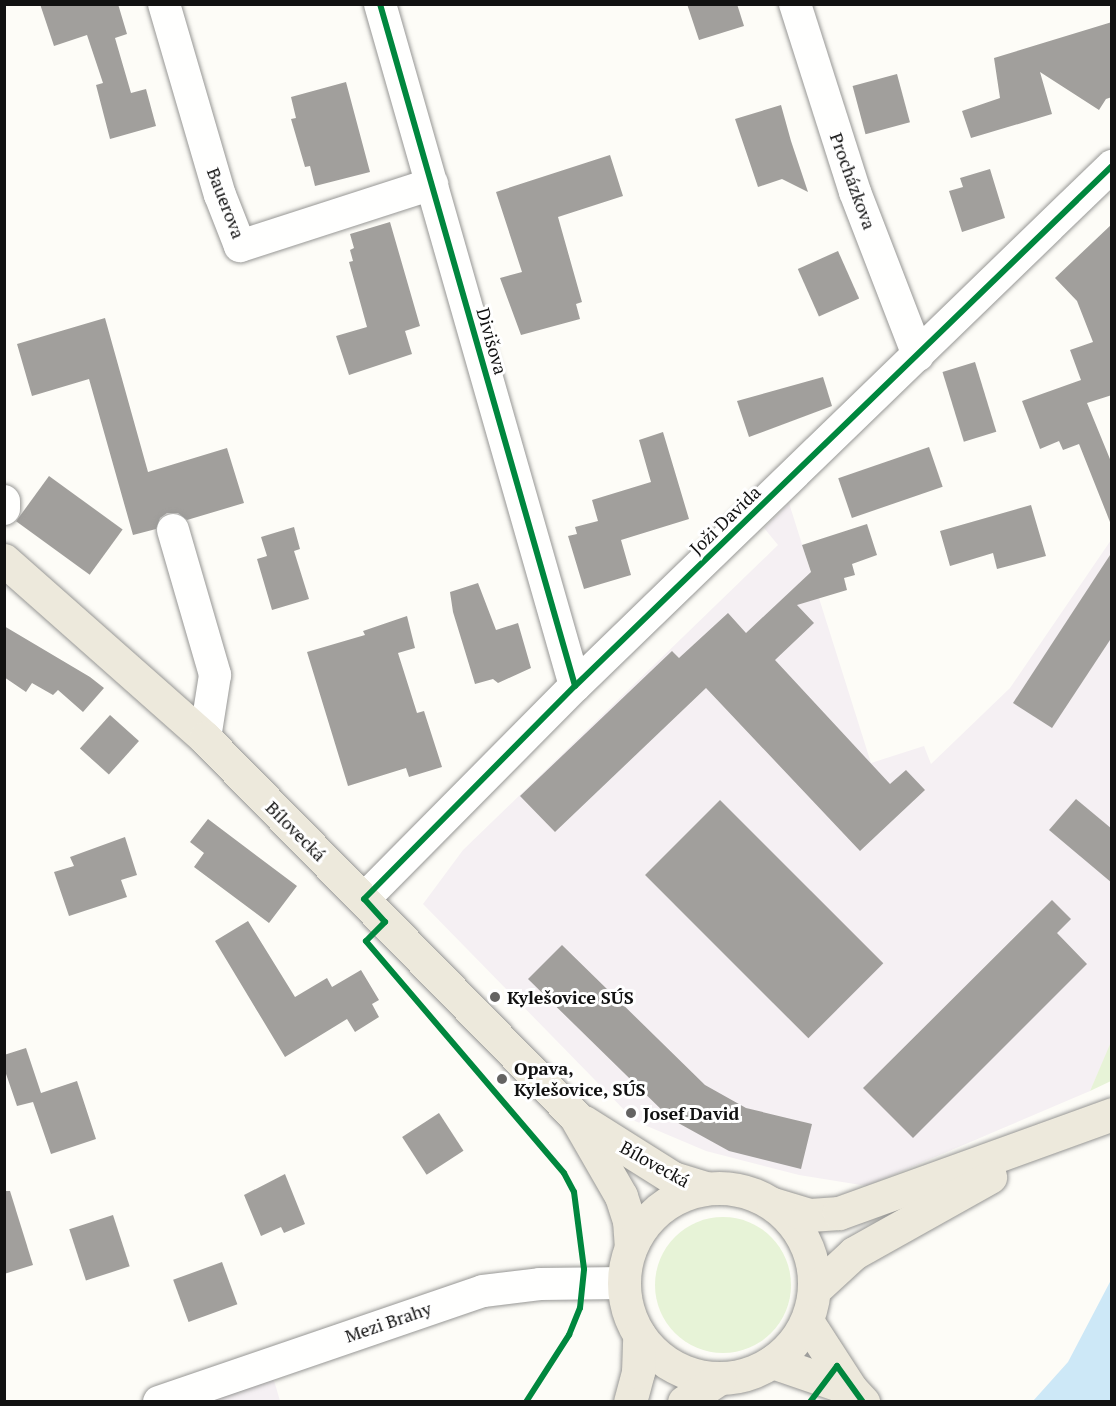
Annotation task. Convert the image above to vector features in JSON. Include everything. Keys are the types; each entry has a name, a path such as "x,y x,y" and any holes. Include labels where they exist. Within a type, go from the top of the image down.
{"main road":[{"name":"Bílovecká","path":"4,560 205,738 575,1116 661,1171 706,1188"},
{"path":"773,1204 810,1215 839,1213 1068,1133 1112,1114"},
{"name":"Bílovecká","path":"575,1116 621,1196 629,1220 631,1246 624,1283 629,1314 639,1335 674,1366 720,1378 747,1374 772,1362 792,1344 810,1305 813,1266 806,1243 792,1222 773,1204 734,1188 706,1188 666,1203 645,1222 631,1246"},
{"path":"857,1395 810,1305 854,1253 1068,1133"},
{"path":"630,1401 638,1372 639,1335"},
{"path":"772,1362 857,1395"},
{"path":"684,1401 720,1378"}],"street":[{"name":"Bauerova","path":"165,4 220,195 240,246 432,184"},
{"name":"Divišova","path":"380,4 575,686"},
{"name":"Procházkova","path":"795,4 855,192 918,355"},
{"name":"Joži Davida","path":"364,899 575,686 1112,166"},
{"path":"4,501 4,509"},
{"path":"173,530 215,675 205,738"},
{"name":"Mezi Brahy","path":"159,1401 483,1291 540,1284 624,1283"}],"shaded area":[{"path":"789,503 871,763 924,746 931,764 1010,688 1111,540 1112,1042 1090,1091 867,1186 799,1175 706,1151 635,1121 423,904 463,850 778,545 764,528"},
{"path":"271,1370 280,1401 182,1402"}],"green space":[{"path":"1111,1042 1111,1081 1090,1091"},
{"path":"723,1217 749,1222 771,1237 786,1259 791,1285 786,1311 771,1333 749,1348 723,1353 697,1348 675,1333 660,1311 655,1285 660,1259 675,1237 697,1222"}],"water":[{"path":"1111,1280 1111,1401 1033,1401 1068,1362"}],"building":[{"path":"40,4 118,4 127,34 115,38 131,93 146,89 156,126 110,139 96,85 103,83 87,35 54,46"},
{"path":"687,4 737,4 744,26 699,40"},
{"path":"1112,22 1112,97 1106,99 1099,110 1040,72 1052,114 971,138 962,111 1000,98 994,58"},
{"path":"897,74 910,122 866,134 853,86"},
{"path":"346,82 370,172 315,186 310,166 305,167 291,119 296,118 291,97"},
{"path":"781,105 808,192 782,179 758,187 735,119"},
{"path":"610,155 623,196 558,217 582,302 576,304 580,319 521,335 500,278 522,272 496,192"},
{"path":"990,169 1005,218 962,232 949,191 963,187 960,178"},
{"path":"390,222 420,326 405,331 412,354 349,375 336,336 367,327 349,262 353,261 350,250 354,248 350,234"},
{"path":"1112,224 1112,395 1087,403 1112,464 1110,522 1079,444 1063,450 1059,441 1040,449 1022,401 1081,380 1070,350 1093,342 1077,301 1055,278"},
{"path":"838,251 859,299 819,316 798,269"},
{"path":"105,318 148,472 227,448 244,503 187,520 178,513 167,513 160,518 156,529 133,535 89,379 32,396 17,344"},
{"path":"975,362 996,432 964,442 942,372"},
{"path":"823,377 832,406 749,437 737,401"},
{"path":"663,432 689,519 621,540 631,575 584,589 568,536 577,534 575,527 598,521 592,500 651,482 639,440"},
{"path":"929,447 943,487 852,518 838,478"},
{"path":"49,476 123,529 90,575 16,521"},
{"path":"1031,505 1046,556 997,569 993,553 950,566 940,531"},
{"path":"867,524 877,555 852,564 855,575 844,578 847,590 797,605 814,623 775,660 890,784 906,770 925,790 860,851 706,688 555,832 520,796 672,651 679,658 728,613 746,633 811,572 802,545"},
{"path":"294,527 300,549 294,551 309,599 272,610 257,559 267,556 261,537"},
{"path":"1112,552 1112,637 1052,728 1013,703"},
{"path":"478,583 496,630 518,623 531,668 498,683 493,679 475,684 453,612 450,592"},
{"path":"407,616 415,648 398,653 417,713 424,711 442,767 409,777 406,768 348,786 307,652 365,635 363,631"},
{"path":"4,626 90,677 104,688 83,712 58,690 53,695 32,683 26,692 4,677"},
{"path":"110,715 139,741 109,775 80,748"},
{"path":"1076,799 1112,829 1112,883 1049,830"},
{"path":"720,800 883,963 808,1038 645,875"},
{"path":"208,819 297,886 269,923 194,867 204,853 190,842"},
{"path":"125,837 137,875 121,880 127,897 69,916 54,872 74,866 70,857"},
{"path":"1052,900 1071,919 1057,933 1087,964 913,1138 863,1088"},
{"path":"248,921 295,997 327,978 332,987 361,970 379,1000 372,1004 379,1017 355,1032 347,1019 285,1057 215,941"},
{"path":"562,945 705,1085 746,1108 812,1124 801,1169 729,1151 671,1119 528,979"},
{"path":"26,1048 41,1093 77,1081 96,1139 51,1154 33,1102 17,1106 4,1068 4,1055"},
{"path":"439,1113 464,1151 427,1175 402,1137"},
{"path":"285,1174 305,1224 284,1233 281,1227 261,1236 244,1195"},
{"path":"4,1191 10,1191 33,1265 4,1274"},
{"path":"113,1215 130,1266 86,1281 69,1229"},
{"path":"222,1262 237,1304 189,1322 173,1280"}],"cycle path":[{"path":"380,4 575,686"},
{"path":"526,1402 569,1335 580,1308 584,1269 574,1192 564,1173 366,941 385,922 364,899 575,686 1112,166"},
{"path":"810,1402 837,1366 863,1402"}],"place":[{"name":"Kylešovice SÚS","path":"495,997"},
{"name":"Opava, Kylešovice, SÚS","path":"502,1079"},
{"name":"Josef David","path":"631,1113"}]}
